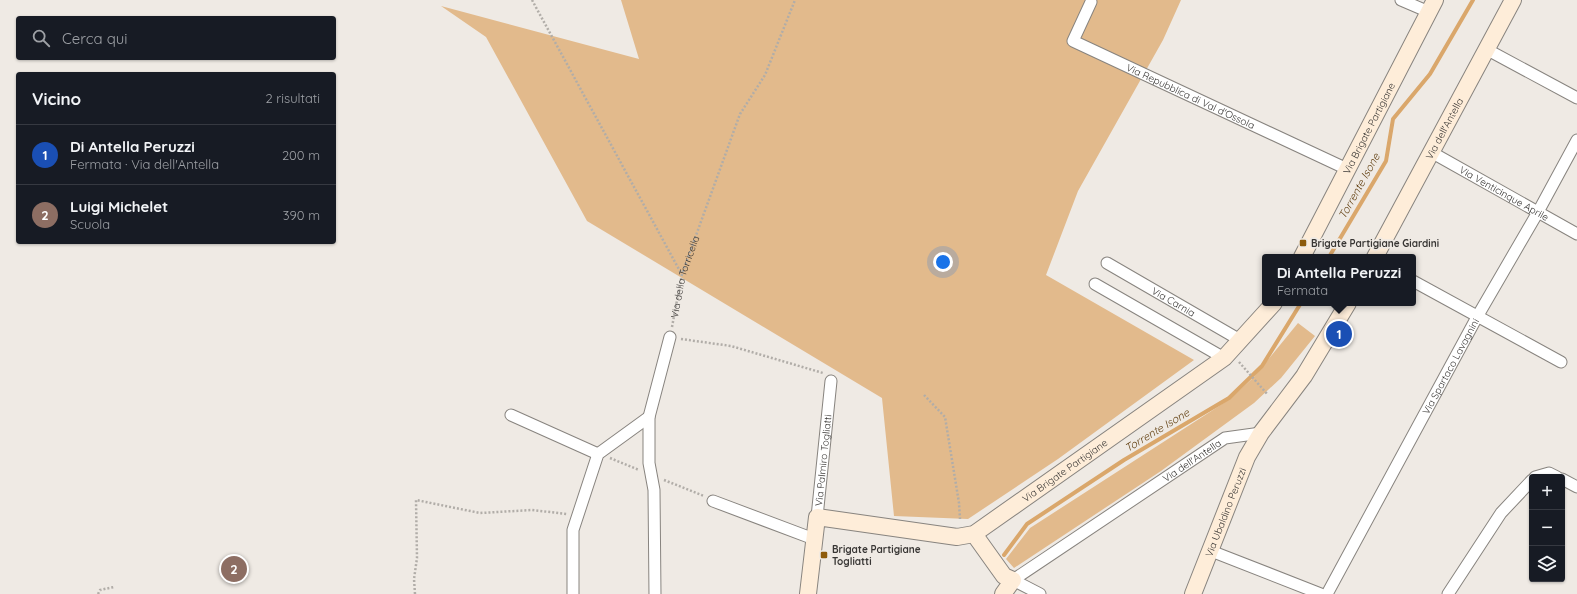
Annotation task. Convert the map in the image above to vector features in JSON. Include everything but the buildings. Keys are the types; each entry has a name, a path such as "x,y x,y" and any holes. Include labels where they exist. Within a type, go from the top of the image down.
{"street":[{"path":"1401,0 1432,6"},
{"name":"Via dell'Antella","path":"1377,254 1513,0"},
{"name":"Via Repubblica di Val d'Ossola","path":"1091,2 1073,41 1347,169"},
{"name":"Via Brigate Partigiane","path":"1304,254 1432,6"},
{"path":"1486,50 1577,98"},
{"name":"Via Spartaco Lavagnini","path":"1327,594 1477,317 1538,212 1577,140"},
{"name":"Via Venticinque Aprile","path":"1431,152 1577,234"},
{"name":"Via Carnia","path":"1107,263 1240,340"},
{"path":"1095,284 1232,360"},
{"path":"1416,284 1561,362"},
{"name":"Via Brigate Partigiane","path":"817,517 957,537 974,534 1232,360 1240,340 1271,306"},
{"path":"1261,433 1304,376 1346,306"},
{"path":"655,594 654,490 649,464 649,417 670,337"},
{"name":"Via Palmiro Togliatti","path":"808,594 831,381"},
{"path":"511,415 598,454"},
{"path":"573,594 573,530 598,454 649,417"},
{"name":"Via dell'Antella","path":"1003,594 1013,580 1225,438 1261,433"},
{"name":"Via Ubaldino Peruzzi","path":"1193,594 1247,457 1261,433"},
{"path":"1565,481 1577,487"},
{"path":"1448,594 1501,513 1529,483"},
{"path":"713,500 814,539"},
{"path":"974,534 1004,576 1040,594"},
{"path":"1211,551 1321,594"}],"path":[{"path":"532,0 682,274"},
{"name":"Via della Torricella","path":"670,337 682,274 740,114 764,75 796,0"},
{"path":"670,337 731,346 824,373 831,381"},
{"path":"1232,360 1268,395"},
{"path":"924,395 944,417 959,503 960,519"},
{"path":"598,454 713,500"},
{"path":"415,594 414,579 417,558 416,500 480,513 532,510 578,515"},
{"path":"98,594 100,590 114,587"}],"shaded area":[{"path":"621,0 1181,0 1163,40 1078,191 1046,275 1194,360 1058,459 968,519 894,516 882,398 587,221 486,37 441,6 639,59"},
{"path":"1298,323 1315,336 1281,378 1254,403 1161,471 1014,568 1006,559 1030,528 1230,399 1253,378"}],"waterway":[{"name":"Torrente Isone","path":"1331,254 1386,161 1393,119 1430,74 1473,0"},
{"name":"Torrente Isone","path":"1004,555 1027,524 1124,460 1229,398 1262,366 1299,306"}],"place":[{"name":"Brigate Partigiane Giardini","path":"1303,243"},
{"name":"Di Antella Peruzzi","path":"1339,334"},
{"name":"Brigate Partigiane Togliatti","path":"824,555"},
{"name":"Luigi Michelet","path":"234,569"}]}
